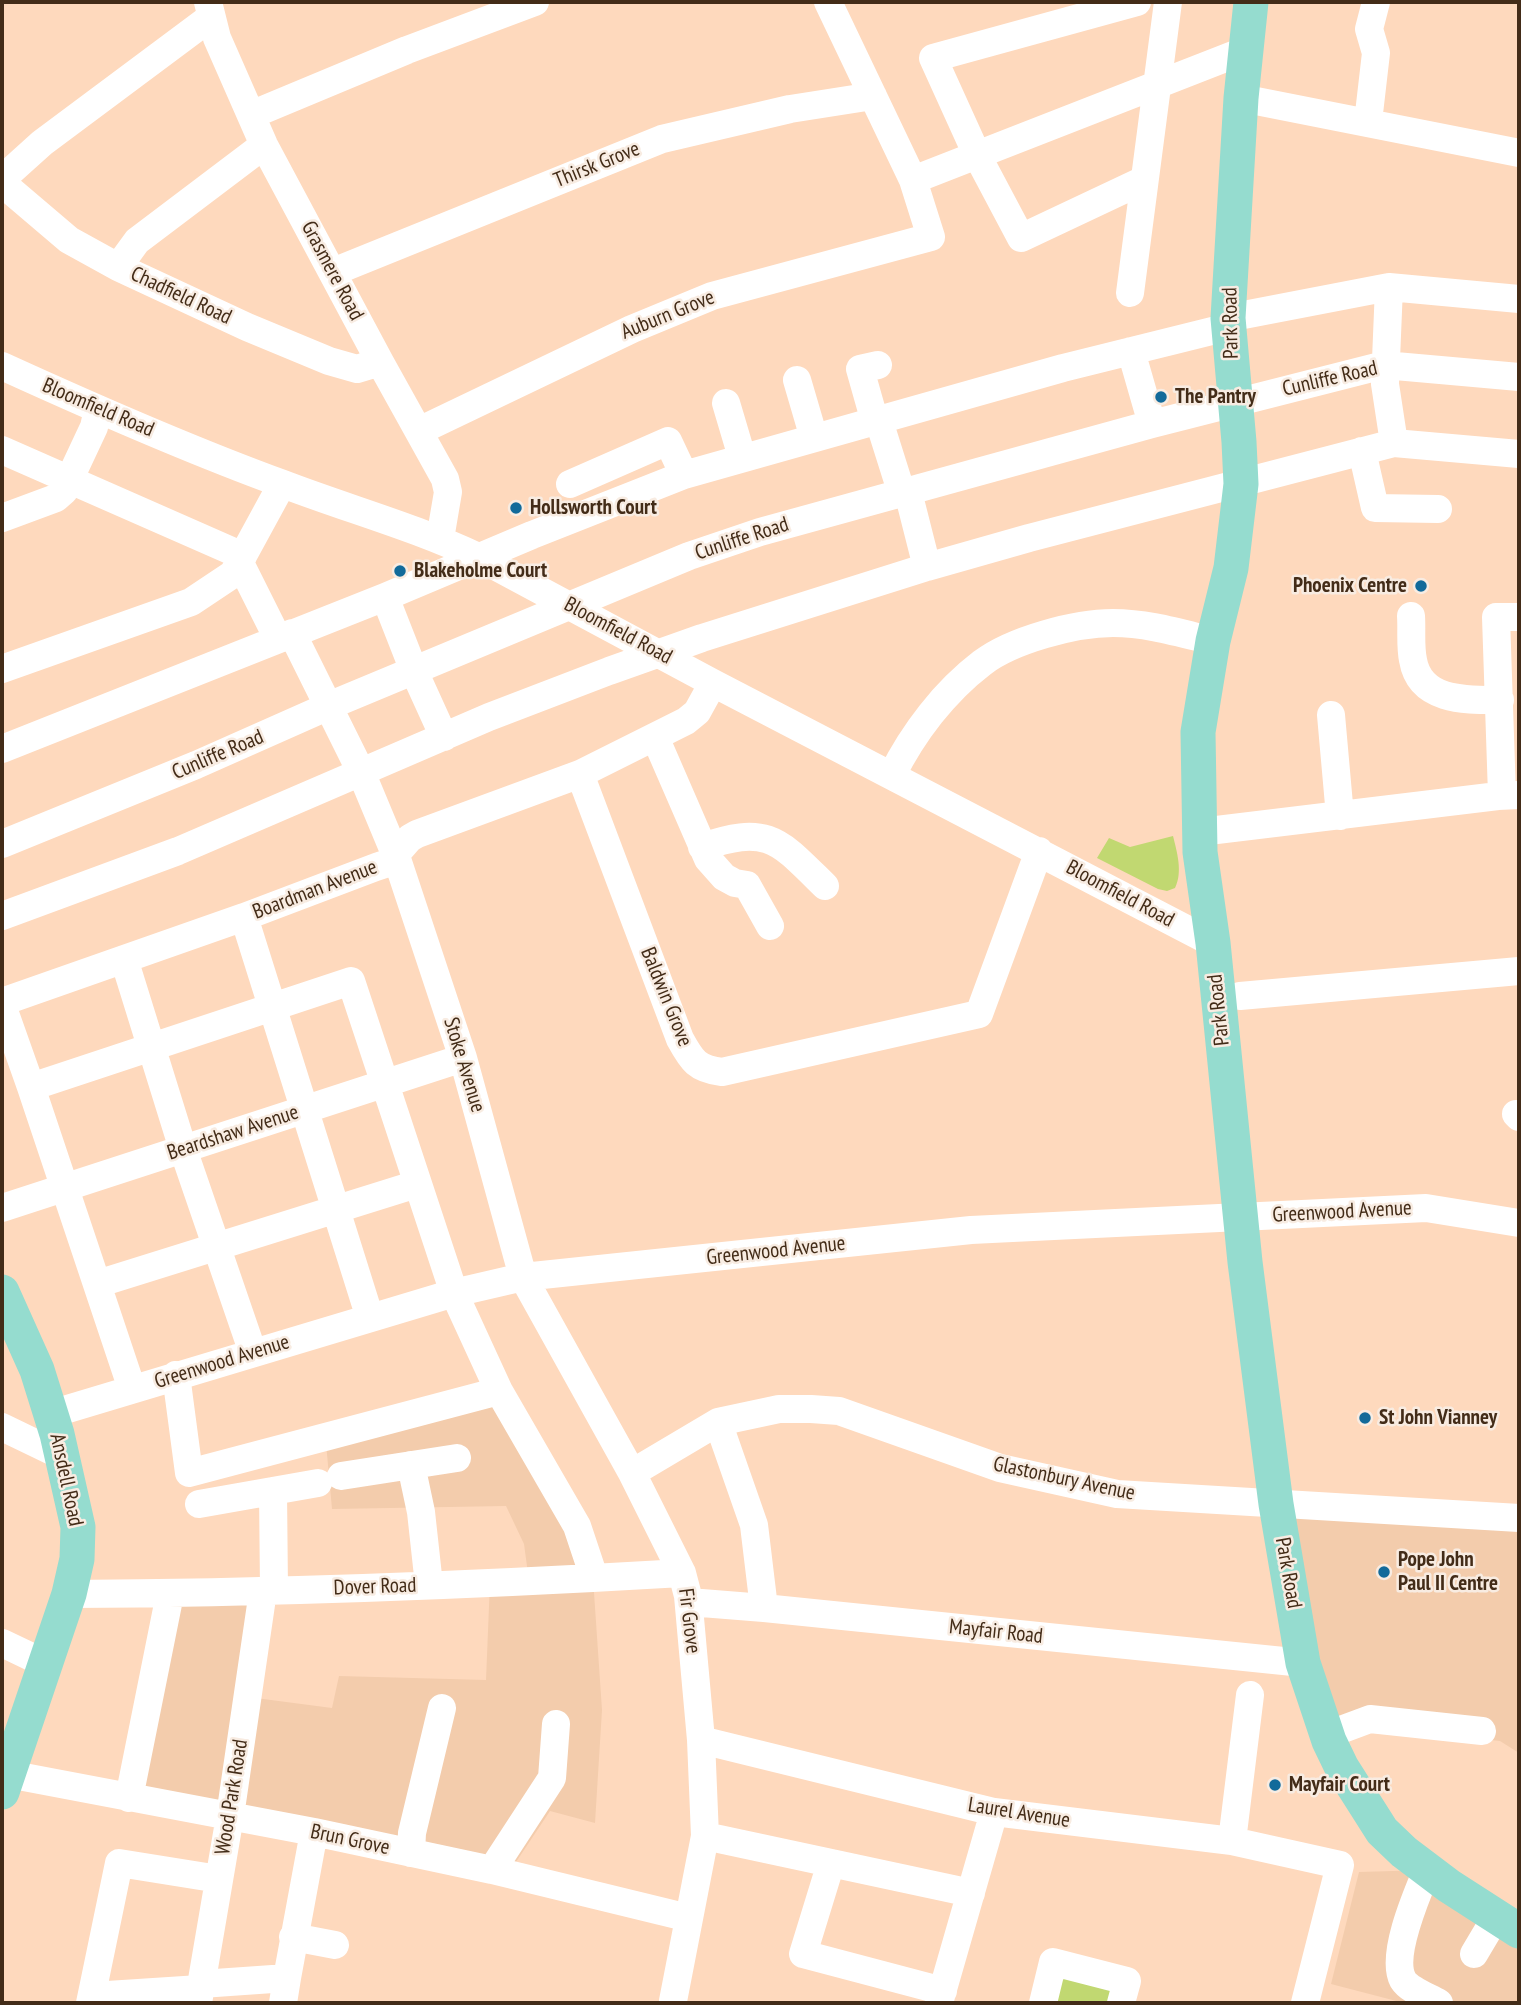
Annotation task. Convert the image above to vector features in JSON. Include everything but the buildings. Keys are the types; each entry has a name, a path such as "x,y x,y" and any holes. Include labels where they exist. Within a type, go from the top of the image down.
{"main road":[{"name":"Park Road","path":"1251,2 1241,98 1228,323 1241,484 1231,568 1213,641 1198,732 1200,832 1240,1217 1276,1504 1303,1664 1327,1735 1342,1768 1382,1831 1427,1870 1508,1924"},
{"name":"Ansdell Road","path":"2,1292 37,1370 62,1456 78,1527 77,1559 69,1594 5,1783"}],"street":[{"path":"251,116 407,50 535,2"},
{"path":"828,2 913,180 1246,50"},
{"path":"1137,2 933,58 977,155 1021,238 1144,180"},
{"path":"1129,293 1168,2"},
{"path":"1368,122 1376,53 1369,29 1376,2"},
{"path":"2,181 42,143 209,10"},
{"name":"Grasmere Road","path":"209,10 224,55 264,145 445,479 448,492 440,539"},
{"name":"Thirsk Grove","path":"333,272 662,139 790,109 873,96"},
{"path":"1241,98 1519,153"},
{"path":"118,267 137,241 264,145"},
{"name":"Auburn Grove","path":"419,432 621,334 712,296 931,237 913,180"},
{"name":"Chadfield Road","path":"2,181 69,240 118,267 247,327 329,360 357,369 380,362"},
{"path":"1388,287 1384,365 1394,443"},
{"path":"2,749 684,475 742,457 877,422 1228,323 1388,287 1519,299"},
{"path":"1131,351 1152,424"},
{"path":"878,365 860,369 905,493 927,568"},
{"name":"Cunliffe Road","path":"2,844 196,765 689,556 760,532 1152,424 1384,365 1519,377"},
{"name":"Bloomfield Road","path":"2,366 98,410 282,484 440,539 478,557 713,683 1213,943"},
{"path":"797,380 814,438"},
{"path":"726,403 742,457"},
{"path":"2,517 56,498 64,491 94,427 98,410"},
{"path":"570,484 668,441 684,475"},
{"path":"2,916 178,851 597,675 927,568 1030,538 1394,443 1519,454"},
{"path":"2,450 242,559"},
{"path":"1362,451 1375,508 1438,509"},
{"path":"2,669 191,601 233,574 282,484"},
{"name":"Stoke Avenue","path":"242,559 329,707 361,772 396,856 463,1058 523,1277"},
{"path":"385,597 444,737"},
{"path":"1411,615 1413,662 1427,687 1455,698 1500,700"},
{"path":"1200,832 1511,795 1500,700 1496,617 1519,617"},
{"path":"892,775 906,747 964,679 992,656 1020,644 1058,630 1094,623 1153,627 1213,641"},
{"name":"Boardman Avenue","path":"2,1004 376,867 396,856 411,838 418,834 580,774 655,737 697,712 713,683"},
{"path":"1331,715 1340,816"},
{"path":"655,737 708,859 724,877 750,889 770,926"},
{"name":"Baldwin Grove","path":"580,774 680,1039 698,1066 722,1072 979,1014 1039,851"},
{"path":"702,847 724,840 766,837 797,858 825,886"},
{"path":"244,917 370,1318"},
{"path":"124,959 183,1149 253,1353"},
{"path":"1240,996 1519,971"},
{"path":"32,1087 351,981 454,1293 499,1391 577,1526 593,1578"},
{"path":"2,1004 132,1389"},
{"name":"Beardshaw Avenue","path":"2,1208 463,1058"},
{"path":"97,1284 417,1184"},
{"name":"Greenwood Avenue","path":"51,1414 454,1293 523,1277 971,1230 1426,1208 1519,1223"},
{"name":"Fir Grove","path":"523,1277 632,1472 682,1573 688,1602 701,1740 705,1836 673,2001"},
{"path":"176,1375 189,1473 499,1391"},
{"name":"Glastonbury Avenue","path":"632,1472 718,1423 779,1409 811,1409 839,1411 1000,1468 1117,1494 1519,1518"},
{"path":"718,1423 754,1525 764,1608"},
{"path":"2,1427 62,1456"},
{"path":"200,1504 457,1458"},
{"path":"411,1465 421,1512 429,1585"},
{"name":"Wood Park Road","path":"200,1992 268,1590 273,1492"},
{"name":"Dover Road","path":"69,1594 170,1594 682,1573"},
{"path":"129,1798 170,1594"},
{"name":"Mayfair Road","path":"688,1602 1303,1664"},
{"path":"2,1643 44,1663"},
{"path":"1232,1841 1250,1695"},
{"path":"411,1853 412,1833 442,1708"},
{"path":"1327,1735 1370,1719 1482,1731"},
{"path":"492,1870 552,1778 556,1724"},
{"name":"Laurel Avenue","path":"701,1740 994,1812 1232,1841 1340,1865 1305,2003"},
{"name":"Brun Grove","path":"5,1783 129,1798 314,1832 492,1870 689,1918"},
{"path":"831,1863 803,1954 941,1997 994,1812"},
{"path":"219,1880 119,1863 91,2000 200,1992 285,1991 314,1832"},
{"path":"705,1836 971,1893"},
{"path":"1427,1870 1400,1949 1400,1965 1402,1978 1407,1984 1439,2003"},
{"path":"1474,1955 1508,1924"},
{"path":"293,1937 335,1945"},
{"path":"1043,2003 1053,1962 1127,1981 1121,2003"}],"shaded area":[{"path":"501,1394 593,1578 602,1710 595,1823 550,1811 508,1874 129,1798 170,1594 263,1591 248,1697 332,1708 339,1676 486,1680 490,1582 529,1581 524,1544 506,1506 332,1509 326,1443"},
{"path":"1276,1504 1519,1518 1519,1753 1500,1741 1366,1726 1329,1741"},
{"path":"1427,1870 1519,1930 1519,2003 1404,2003 1331,1984 1359,1872"}],"green space":[{"path":"1173,836 1179,875 1175,888 1167,891 1097,858 1109,838 1130,847"},
{"path":"1053,1962 1127,1981 1121,2003 1043,2003"}],"place":[{"name":"The Pantry","path":"1161,397"},
{"name":"Hollsworth Court","path":"516,508"},
{"name":"Blakeholme Court","path":"400,571"},
{"name":"Phoenix Centre","path":"1421,586"},
{"name":"St John Vianney","path":"1365,1418"},
{"name":"Pope John Paul II Centre","path":"1384,1572"},
{"name":"Mayfair Court","path":"1275,1785"}]}
